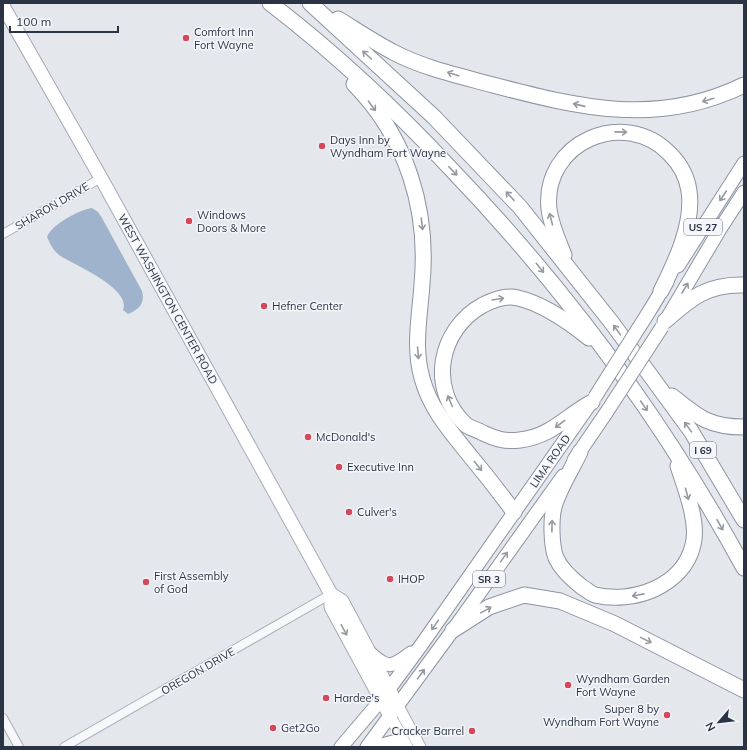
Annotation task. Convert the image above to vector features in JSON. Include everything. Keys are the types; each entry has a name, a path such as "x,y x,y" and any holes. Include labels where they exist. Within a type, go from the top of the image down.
{"highway":[{"name":"I 69","path":"270,3 329,50 393,108 504,224 606,351 671,444 716,516 744,568"},
{"name":"I 69","path":"311,3 434,117 520,207 578,280 691,431 744,520"},
{"path":"311,3 394,53 458,76 590,108 620,110 671,108 692,105 744,85"},
{"path":"288,17 369,101 387,126 409,168 417,194 424,243 417,341 422,378 431,404 440,418 514,512"},
{"path":"578,280 565,256 554,229 549,210 549,190 555,173 563,159 573,149 592,137 621,131 651,139 665,148 676,160 684,174 689,190 690,205 685,231 677,258 661,291"},
{"path":"663,324 699,293 728,284 744,285"},
{"path":"593,400 546,433 521,440 499,440 467,426 450,405 442,379 443,354 453,332 471,312 494,299 517,297 540,306 573,325 606,351"},
{"path":"656,384 689,410 713,424 729,427 744,427"},
{"path":"580,452 554,506 552,529 556,558 572,579 594,595 625,598 646,594 665,583 684,566 694,545 694,518 671,444"},
{"path":"453,630 489,607 524,595 560,601 615,624 744,690"}],"main road":[{"name":"WEST WASHINGTON CENTER ROAD","path":"3,6 101,178 331,594 342,601 370,653 385,695"},
{"name":"LIMA ROAD","path":"341,747 385,695 593,400 661,291 744,163"},
{"name":"LIMA ROAD","path":"367,747 453,630 580,452 663,324 744,192"},
{"name":"WEST WASHINGTON CENTER ROAD","path":"331,594 331,607 394,711 420,747"},
{"path":"370,653 380,663 389,666 402,660 422,644"},
{"name":"WEST WASHINGTON CENTER ROAD","path":"394,711 407,747"},
{"path":"374,747 393,742 407,747"}],"street":[{"name":"SHARON DRIVE","path":"3,234 101,178"},
{"name":"OREGON DRIVE","path":"64,747 331,594"},
{"path":"3,718 19,747"}],"water":[{"path":"92,208 98,212 102,218 142,291 143,299 141,305 136,310 128,314 123,310 123,302 119,293 99,278 59,255 52,247 47,237 54,227 66,218"}],"place":[{"name":"Comfort Inn Fort Wayne","path":"186,38"},
{"name":"Days Inn by Wyndham Fort Wayne","path":"322,146"},
{"name":"Windows Doors & More","path":"189,221"},
{"name":"Hefner Center","path":"264,306"},
{"name":"McDonald's","path":"308,437"},
{"name":"Executive Inn","path":"339,467"},
{"name":"Culver's","path":"349,512"},
{"name":"IHOP","path":"390,579"},
{"name":"First Assembly of God","path":"146,582"},
{"name":"Wyndham Garden Fort Wayne","path":"568,685"},
{"name":"Hardee's","path":"326,698"},
{"name":"Super 8 by Wyndham Fort Wayne","path":"667,715"},
{"name":"Get2Go","path":"273,728"},
{"name":"Cracker Barrel","path":"472,731"}]}
